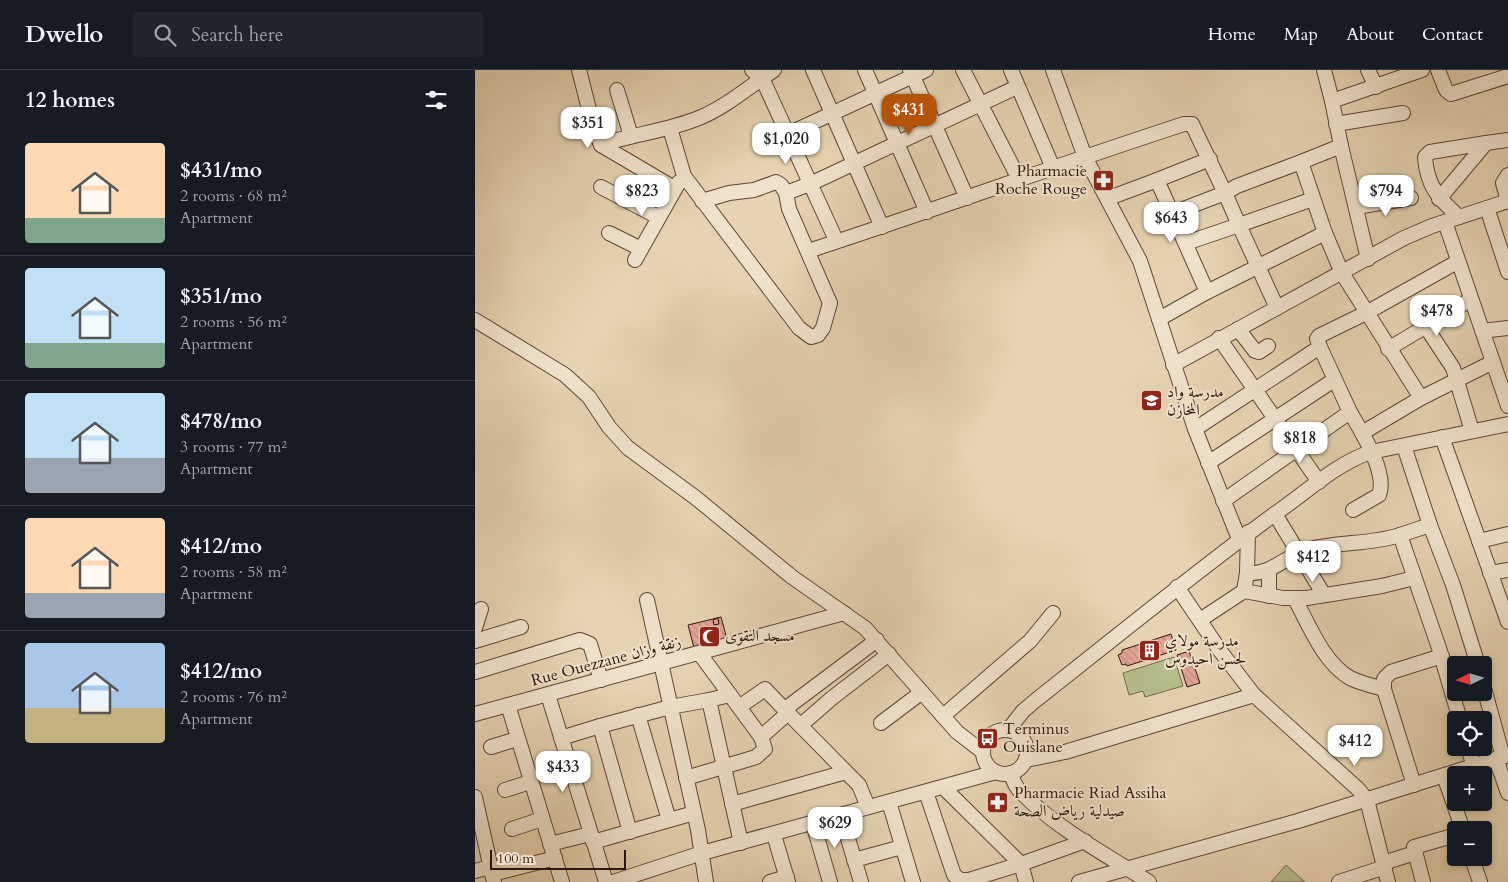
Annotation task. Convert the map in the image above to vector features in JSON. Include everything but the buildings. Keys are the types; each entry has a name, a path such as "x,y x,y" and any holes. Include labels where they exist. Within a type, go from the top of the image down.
{"street":[{"path":"579,70 593,125 601,145 674,188"},
{"path":"601,145 631,136 670,128 700,118 757,74 774,70"},
{"path":"813,70 882,227"},
{"path":"865,70 927,212"},
{"path":"963,70 1020,181"},
{"path":"1011,70 1053,168"},
{"path":"1053,70 1085,157 1109,198 1140,262 1195,429 1223,500 1244,536 1247,573 1244,591"},
{"path":"1324,70 1368,260"},
{"path":"1368,70 1376,87"},
{"path":"1332,101 1376,87 1404,73 1422,70"},
{"path":"1438,70 1444,88 1451,94 1508,76"},
{"path":"788,134 916,72 935,125 967,198"},
{"path":"757,74 788,134 836,240"},
{"path":"786,193 810,184 1017,87"},
{"path":"617,90 631,136"},
{"path":"1337,124 1403,113"},
{"path":"808,250 882,227 1190,123 1195,128 1210,159 1239,225 1260,266 1277,308"},
{"path":"670,128 684,176 799,328 811,337 818,335 823,328 830,303 810,260 808,250 789,209 786,193 781,185 775,182 753,190 729,192 703,201"},
{"path":"1459,217 1439,199 1429,180 1425,160 1426,154 1508,140"},
{"path":"1439,199 1486,143"},
{"path":"1173,212 1341,146"},
{"path":"1109,198 1210,159"},
{"path":"1301,162 1325,233 1342,273 1388,349 1421,398"},
{"path":"1173,365 1219,338 1368,260 1404,238 1508,201 1503,183 1508,175"},
{"path":"609,233 638,254 674,188 684,176"},
{"path":"1157,180 1173,212 1207,292"},
{"path":"601,187 658,217"},
{"path":"1356,207 1411,198"},
{"path":"1186,243 1313,199"},
{"path":"1487,208 1508,272"},
{"path":"1445,222 1470,300 1508,406"},
{"path":"1159,319 1207,292 1325,233"},
{"path":"1353,510 1372,500 1380,491 1380,480 1371,452 1334,380 1317,339 1319,336 1366,313 1457,262"},
{"path":"1388,349 1470,300"},
{"path":"475,320 565,375 589,397 609,427 628,448 696,498 779,567 865,628 943,716 967,741 983,752"},
{"path":"1426,326 1449,361 1457,380 1472,431"},
{"path":"1482,331 1508,328"},
{"path":"1238,329 1255,351 1259,352 1268,346"},
{"path":"1219,338 1253,390 1319,482"},
{"path":"1195,429 1320,347"},
{"path":"1361,433 1421,398 1493,362"},
{"path":"1208,463 1273,418 1334,380"},
{"path":"1223,500 1350,412"},
{"path":"1009,729 1023,711 1036,700 1177,587 1350,460 1371,452 1508,424"},
{"path":"1442,437 1508,622"},
{"path":"1404,446 1475,656"},
{"path":"1275,514 1324,595"},
{"path":"1247,573 1269,571 1299,553 1324,547 1381,541 1430,525"},
{"path":"1479,541 1508,534"},
{"path":"1400,535 1442,656 1457,711"},
{"path":"1490,573 1508,570"},
{"path":"1269,571 1269,596"},
{"path":"1201,620 1244,591 1295,599 1382,586 1414,578"},
{"path":"1177,587 1253,695 1358,789 1367,800 1388,882"},
{"path":"1295,599 1320,646 1330,660 1350,678 1384,690"},
{"path":"647,600 694,813 706,882"},
{"path":"475,628 481,609"},
{"name":"Rue Ouezzane زنقة وزان","path":"475,714 700,654 844,613"},
{"path":"943,716 1030,641 1053,613"},
{"path":"475,641 521,627"},
{"path":"475,672 580,640 590,644 601,680"},
{"path":"761,737 787,711 877,640"},
{"path":"686,778 724,768 762,754 765,744 700,654"},
{"path":"801,725 832,698 889,654"},
{"path":"1415,785 1384,690 1384,679 1391,672 1442,656"},
{"path":"739,707 765,689 859,786 868,808"},
{"path":"881,722 922,692"},
{"path":"548,695 606,882"},
{"path":"561,738 670,707 730,695"},
{"path":"1026,760 1065,752 1253,695"},
{"path":"709,700 741,843"},
{"path":"1487,701 1502,757 1508,793"},
{"path":"509,705 517,739 562,882"},
{"path":"638,716 669,820"},
{"path":"600,726 630,832"},
{"path":"613,882 702,853 996,772 1011,773 1020,768 1026,760 1027,750 1025,741 1018,733 1009,729 999,730 987,738 983,752 985,762 996,772"},
{"path":"491,747 517,739"},
{"path":"1471,756 1474,766 1502,757"},
{"path":"732,804 846,772"},
{"path":"1011,773 1021,793 1085,841 1149,882"},
{"path":"1082,882 1447,775"},
{"path":"1444,776 1460,821"},
{"path":"505,790 530,782"},
{"path":"943,787 1021,864 1026,882"},
{"path":"926,792 951,871 958,878 964,880 974,879 1021,864 1085,841"},
{"path":"475,797 479,831 492,874"},
{"path":"889,802 913,882"},
{"path":"475,871 492,874 591,838 630,832 694,813"},
{"path":"841,815 861,882"},
{"path":"512,829 542,819"},
{"path":"813,823 830,882"},
{"path":"770,882 788,879 774,834"},
{"path":"1423,882 1415,853 1415,846 1447,838"},
{"path":"854,860 902,846"},
{"path":"1339,882 1415,853"},
{"path":"1474,866 1479,882"}],"green space":[{"path":"1174,657 1183,686 1145,697 1143,691 1129,695 1123,673"},
{"path":"1286,865 1305,882 1271,882"}],"place":[{"name":"Pharmacie Roche Rouge","path":"1103,180"},
{"name":"مدرسة واد المخازن","path":"1151,401"},
{"name":"مسجد التقوى","path":"709,636"},
{"name":"مدرسة مولاي لحسن احيدوس","path":"1149,650"},
{"name":"Terminus Ouislane","path":"987,738"},
{"name":"Pharmacie Riad Assiha صيدلية رياض الصحة","path":"998,802"}]}
